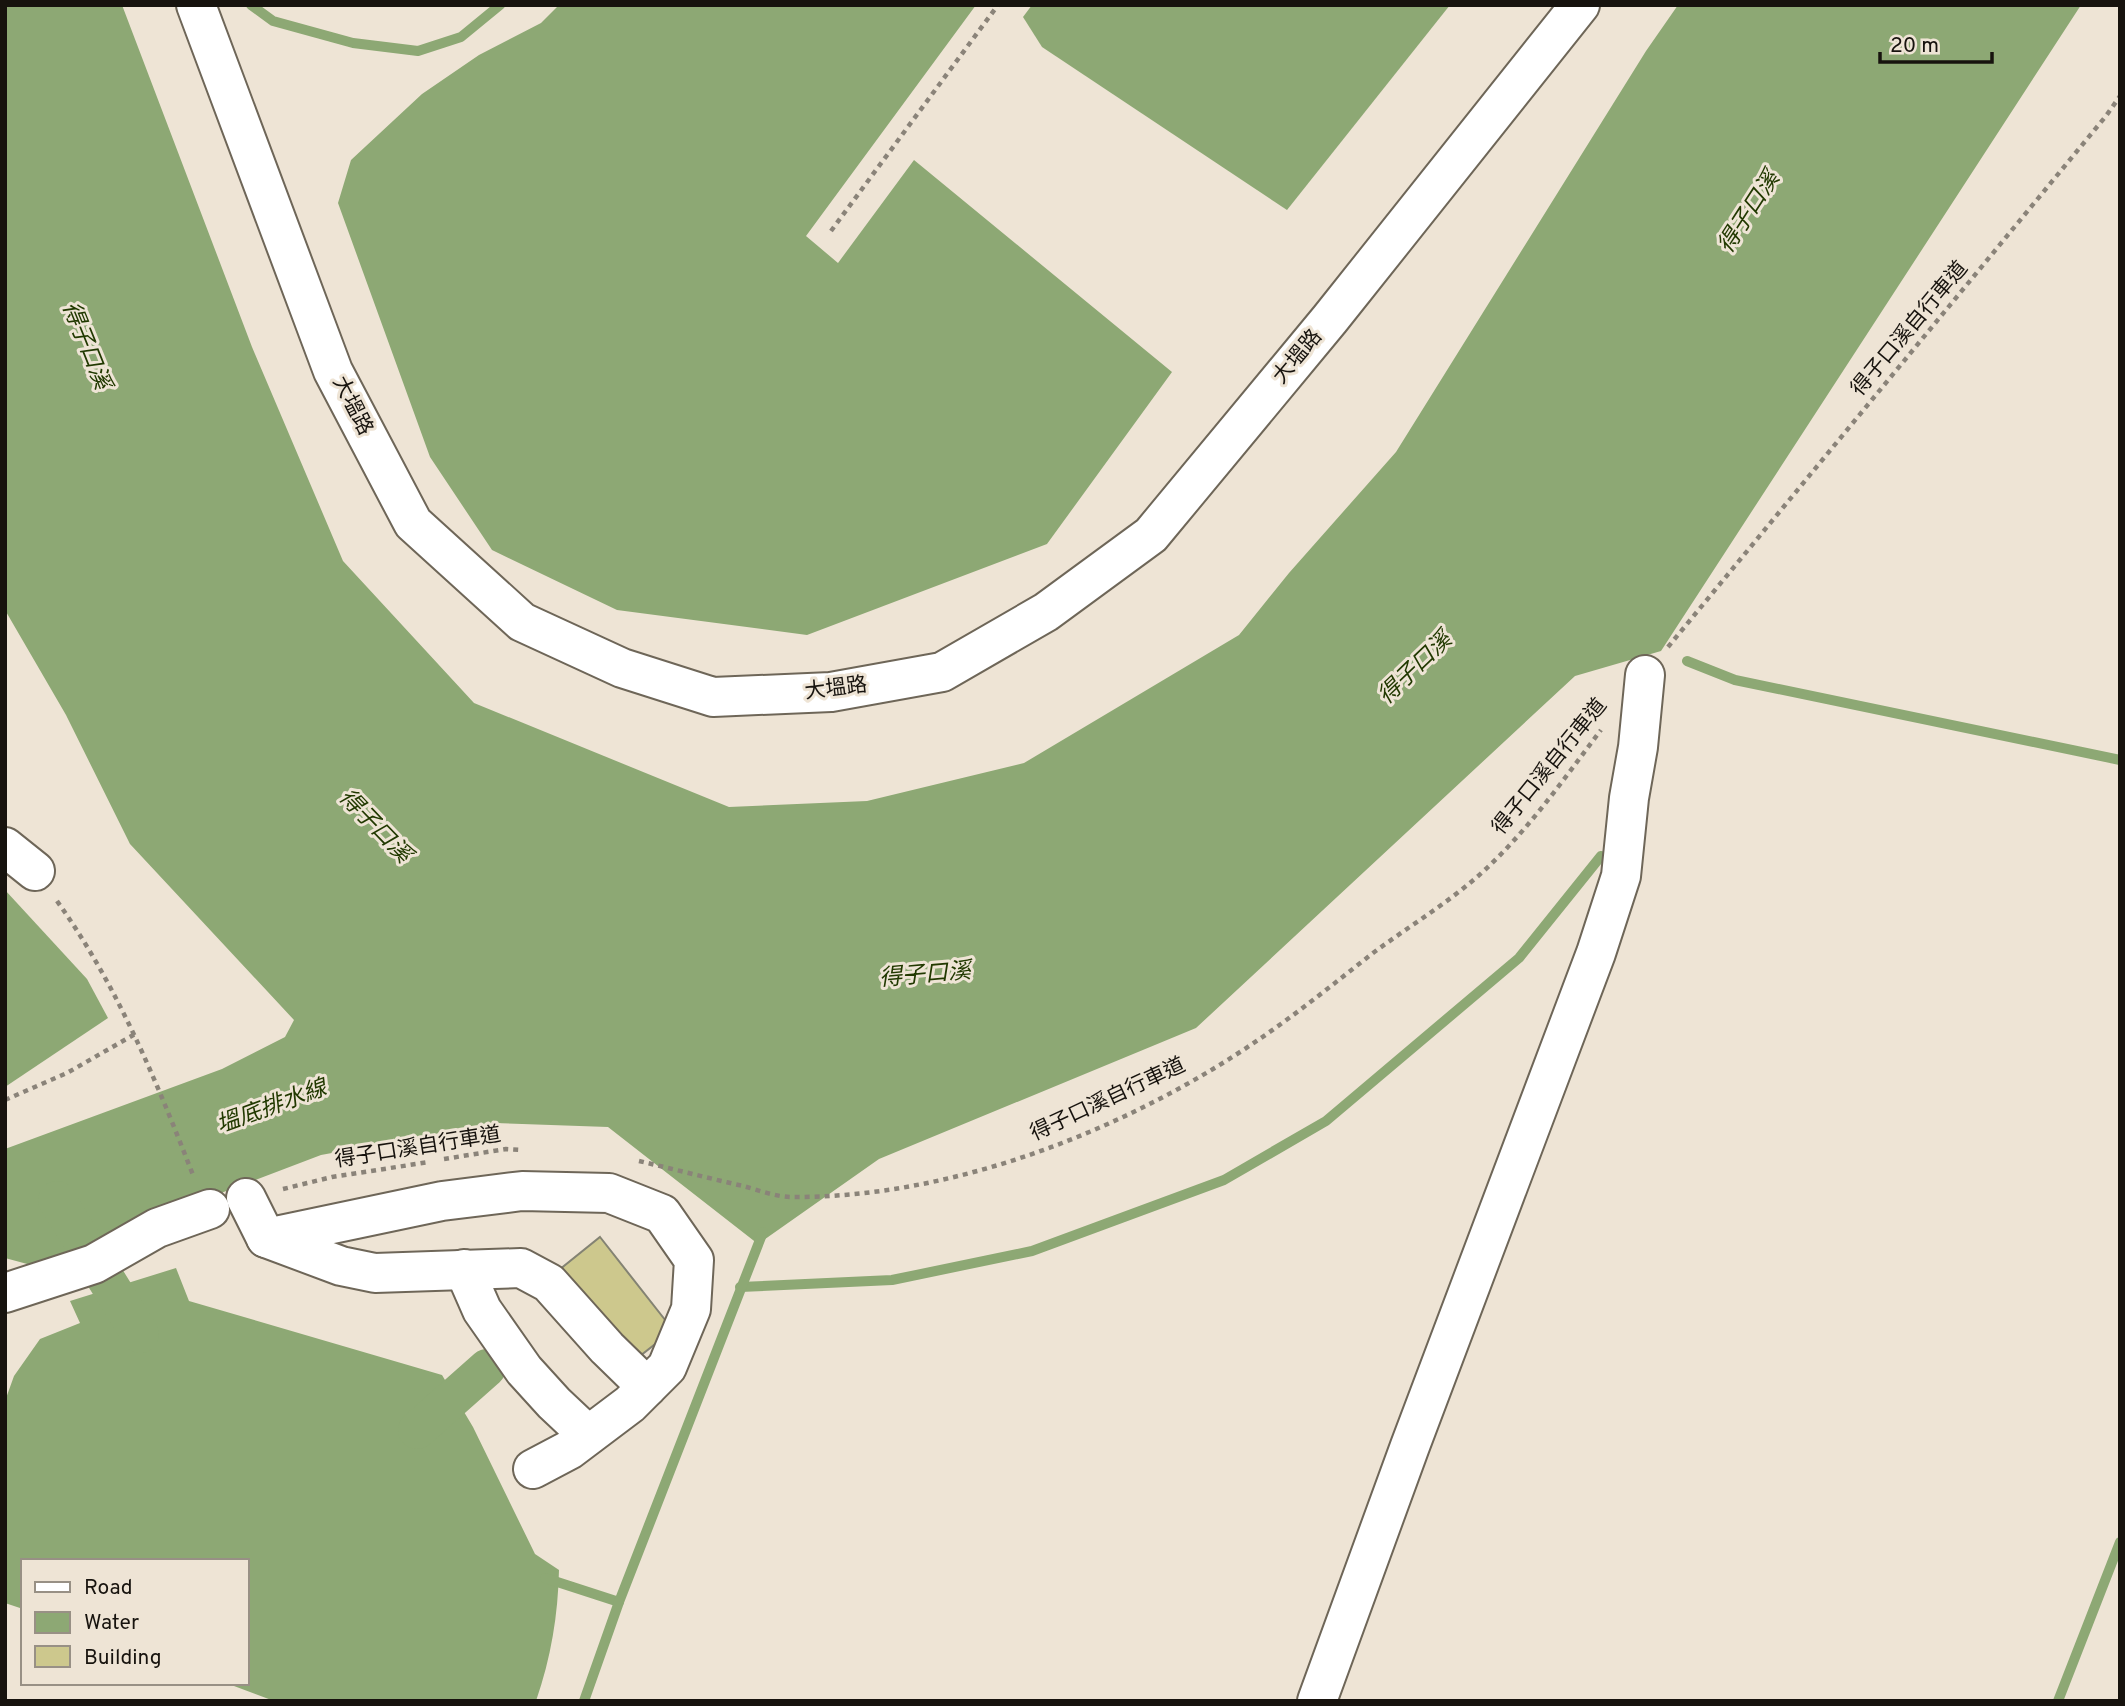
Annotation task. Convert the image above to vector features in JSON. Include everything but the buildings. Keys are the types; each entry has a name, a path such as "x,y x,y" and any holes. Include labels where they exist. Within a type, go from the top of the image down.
{"lane":[{"name":"大塭路","path":"196,5 333,371 413,523 522,622 622,668 713,697 831,692 942,671 1046,612 1151,535 1330,319 1580,5"},
{"path":"1317,1701 1596,953 1617,889 1638,747 1644,675"},
{"path":"5,847 35,870"},
{"path":"266,1238 488,1193 609,1193 662,1214 694,1261 691,1308 667,1367 630,1404 569,1450 533,1469"},
{"path":"246,1198 266,1238 341,1266 375,1273 521,1268 540,1276 647,1387"},
{"path":"6,1292 94,1264 205,1201"},
{"path":"464,1269 482,1310 524,1370 588,1435"}],"path":[{"path":"831,231 998,5"},
{"name":"得子口溪自行車道","path":"1644,675 2106,117 2120,96"},
{"name":"得子口溪自行車道","path":"629,1159 789,1198 845,1195 913,1186 1016,1159 1093,1129 1166,1096 1261,1039 1453,896 1491,864 1536,813 1605,725"},
{"path":"35,870 73,923 135,1034 205,1201"},
{"path":"5,1100 67,1073 135,1034"},
{"name":"得子口溪自行車道","path":"246,1198 332,1177 506,1149 534,1151"}],"water":[{"path":"5,5 122,5 252,347 343,561 474,703 729,807 867,801 1024,763 1239,635 1289,573 1396,452 1646,51 1678,5 2081,5 1661,651 1575,676 1196,1028 879,1159 758,1244 608,1127 495,1123 321,1155 31,1265 5,1258 5,1149 222,1069 285,1037 294,1020 130,844 66,715 5,610"},
{"path":"559,5 976,5 806,236 838,263 914,160 1172,372 1047,544 807,635 617,610 492,550 430,457 338,203 351,160 422,94 479,55 541,23"},
{"path":"1032,5 1450,5 1287,210 1042,47 1023,17"},
{"path":"5,890 87,979 108,1018 5,1087"},
{"path":"176,1268 189,1301 442,1375 473,1427 535,1554 559,1570 553,1636 536,1701 274,1701 231,1685 248,1685 248,1559 21,1559 21,1608 5,1603 5,1401 14,1376 40,1339 80,1323 70,1301"}],"waterway":[{"path":"251,5 273,21 353,43 418,51 461,37 500,5"},
{"path":"1687,661 1735,680 2120,760"},
{"path":"740,1287 892,1280 1032,1251 1224,1180 1326,1121 1519,958 1601,856"},
{"path":"57,1200 140,1334"},
{"path":"584,1701 619,1602 763,1232"},
{"path":"417,1430 487,1368"},
{"path":"2058,1701 2120,1542"},
{"path":"545,1578 619,1602"}],"water label":[{"name":"得子口溪","path":"1750,213"},
{"name":"得子口溪","path":"85,346"},
{"name":"得子口溪","path":"1416,669"},
{"name":"得子口溪","path":"374,827"},
{"name":"得子口溪","path":"925,976"},
{"name":"塭底排水線","path":"272,1108"}]}
